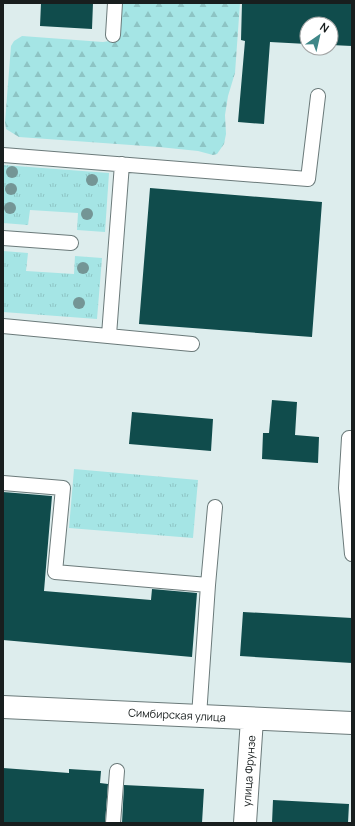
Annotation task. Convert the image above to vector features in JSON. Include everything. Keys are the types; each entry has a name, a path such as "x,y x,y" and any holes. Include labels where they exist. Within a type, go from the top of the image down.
{"street":[{"name":"Симбирская улица","path":"3,707 352,723"},
{"name":"улица Фрунзе","path":"245,823 252,719"}],"lane":[{"path":"113,35 115,3"},
{"path":"3,155 308,179 318,96"},
{"path":"109,335 122,164"},
{"path":"3,238 71,243"},
{"path":"3,326 192,344"},
{"path":"352,438 349,438 346,488 352,554"},
{"path":"3,483 63,488 55,572 208,585"},
{"path":"199,716 215,507"},
{"path":"113,823 118,771"}],"green space":[{"path":"120,3 240,3 235,73 228,96 225,115 226,134 224,144 217,154 213,155 198,151 159,147 19,137 6,129 5,122 11,46 14,41 22,36 103,42 109,41 113,37"},
{"path":"3,165 109,173 105,232 77,230 78,213 30,210 28,225 3,223"},
{"path":"3,251 28,253 26,271 74,274 75,256 102,258 97,319 3,312"},
{"path":"74,469 198,480 193,538 69,528"}],"building":[{"path":"41,3 93,3 92,29 40,26"},
{"path":"242,3 352,3 352,46 339,45 339,16 299,16 299,44 270,42 264,124 238,122 245,41 241,40"},
{"path":"150,188 322,202 312,337 139,324"},
{"path":"272,400 297,402 295,435 319,437 318,463 262,459 263,433 269,433"},
{"path":"132,412 213,419 211,451 129,444"},
{"path":"3,492 52,496 44,591 151,600 152,589 197,593 192,657 3,640"},
{"path":"243,612 352,618 352,663 240,656"},
{"path":"3,768 69,773 69,769 101,771 100,783 108,784 105,823 3,823"},
{"path":"124,785 204,789 202,823 122,823"},
{"path":"273,800 349,804 348,823 272,823"}]}
